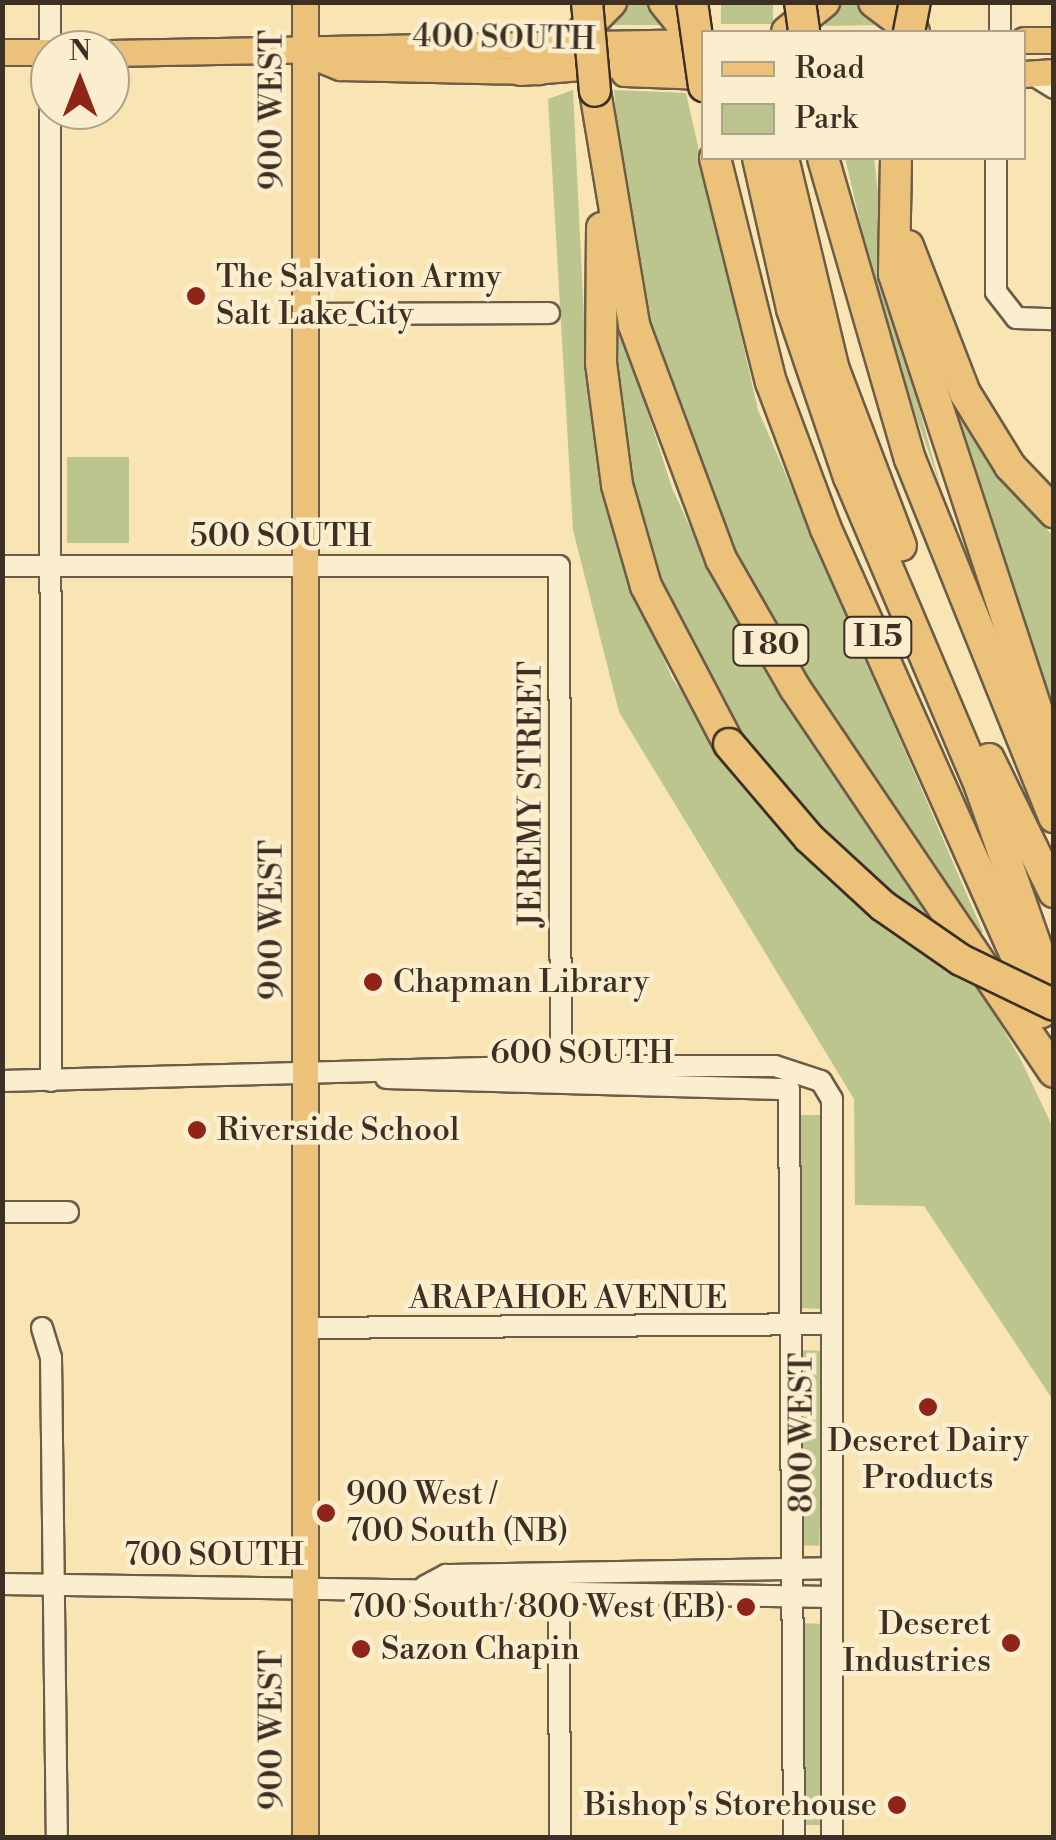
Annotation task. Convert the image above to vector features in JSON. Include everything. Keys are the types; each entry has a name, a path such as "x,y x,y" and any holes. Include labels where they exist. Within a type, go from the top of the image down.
{"highway":[{"name":"I 80","path":"588,2 602,166 648,372 720,559 795,688 1054,1072"},
{"path":"572,42 611,2"},
{"path":"664,2 701,48"},
{"path":"692,2 701,65"},
{"path":"800,2 804,30"},
{"path":"790,30 824,2"},
{"path":"874,2 909,30"},
{"path":"912,30 915,2"},
{"path":"521,70 701,48"},
{"name":"I 15","path":"715,160 726,226 826,529 1054,1041"},
{"path":"758,160 792,309 842,459 980,786 1054,997"},
{"path":"783,160 812,295 867,464 1054,892"},
{"path":"824,160 834,209 910,458 1054,817"},
{"path":"896,160 894,274 925,386 1054,762"},
{"path":"602,166 601,363 616,485 646,586 730,744 809,838 883,906 1054,1005"},
{"path":"897,191 914,272 965,393 1010,466 1054,512"}],"main road":[{"name":"900 WEST","path":"305,2 305,1838"},
{"path":"1026,40 1054,40"},
{"name":"400 SOUTH","path":"130,53 305,53 340,44 572,42 701,48"},
{"path":"2,52 30,52"},
{"name":"400 SOUTH","path":"305,53 340,67 701,76"}],"street":[{"path":"50,2 50,30"},
{"path":"1000,2 1000,30"},
{"path":"1036,73 1054,88"},
{"path":"50,130 51,1081"},
{"path":"996,160 996,292 1007,313 1054,319"},
{"path":"304,314 548,313"},
{"name":"500 SOUTH","path":"2,566 559,566"},
{"name":"JEREMY STREET","path":"559,566 562,1074"},
{"name":"600 SOUTH","path":"2,1081 562,1074 776,1066"},
{"name":"800 WEST","path":"776,1066 815,1076 832,1098 832,1838"},
{"name":"600 SOUTH","path":"562,1074 775,1083 792,1093"},
{"name":"800 WEST","path":"792,1093 794,1838"},
{"path":"2,1212 68,1212"},
{"name":"ARAPAHOE AVENUE","path":"304,1328 793,1328 832,1324"},
{"path":"42,1328 51,1358 57,1838"},
{"name":"700 SOUTH","path":"2,1584 426,1586 445,1596 559,1585 681,1584 832,1568"},
{"name":"700 SOUTH","path":"681,1584 832,1597"},
{"path":"559,1585 560,1838"}],"green space":[{"path":"618,3 651,3 663,25 609,25"},
{"path":"721,3 773,3 773,24 721,24"},
{"path":"831,3 861,3 879,25 825,26"},
{"path":"573,90 587,381 608,512 635,593 672,678 752,794 869,912 977,984 1021,1060 1053,1128 1053,1400 924,1206 855,1205 854,1099 619,712 573,530 548,99"},
{"path":"614,90 686,93 758,410 983,932 974,935 745,583 658,374 623,199"},
{"path":"845,160 874,160 891,306 942,491 883,321"},
{"path":"621,329 672,488 719,589 942,930 861,869 758,758 667,600 633,493 611,331"},
{"path":"953,399 990,462 1053,536 1053,707 945,402"},
{"path":"67,457 129,457 129,543 67,543"},
{"path":"798,1115 826,1115 821,1309 800,1308"},
{"path":"798,1350 826,1351 819,1546 791,1545"},
{"path":"798,1623 826,1624 821,1825 802,1825"}],"place":[{"name":"The Salvation Army Salt Lake City","path":"196,296"},
{"name":"Chapman Library","path":"373,982"},
{"name":"Riverside School","path":"197,1130"},
{"name":"Deseret Dairy Products","path":"928,1407"},
{"name":"900 West / 700 South (NB)","path":"326,1513"},
{"name":"700 South / 800 West (EB)","path":"746,1607"},
{"name":"Deseret Industries","path":"1011,1643"},
{"name":"Sazon Chapin","path":"361,1649"},
{"name":"Bishop's Storehouse","path":"897,1805"}]}
